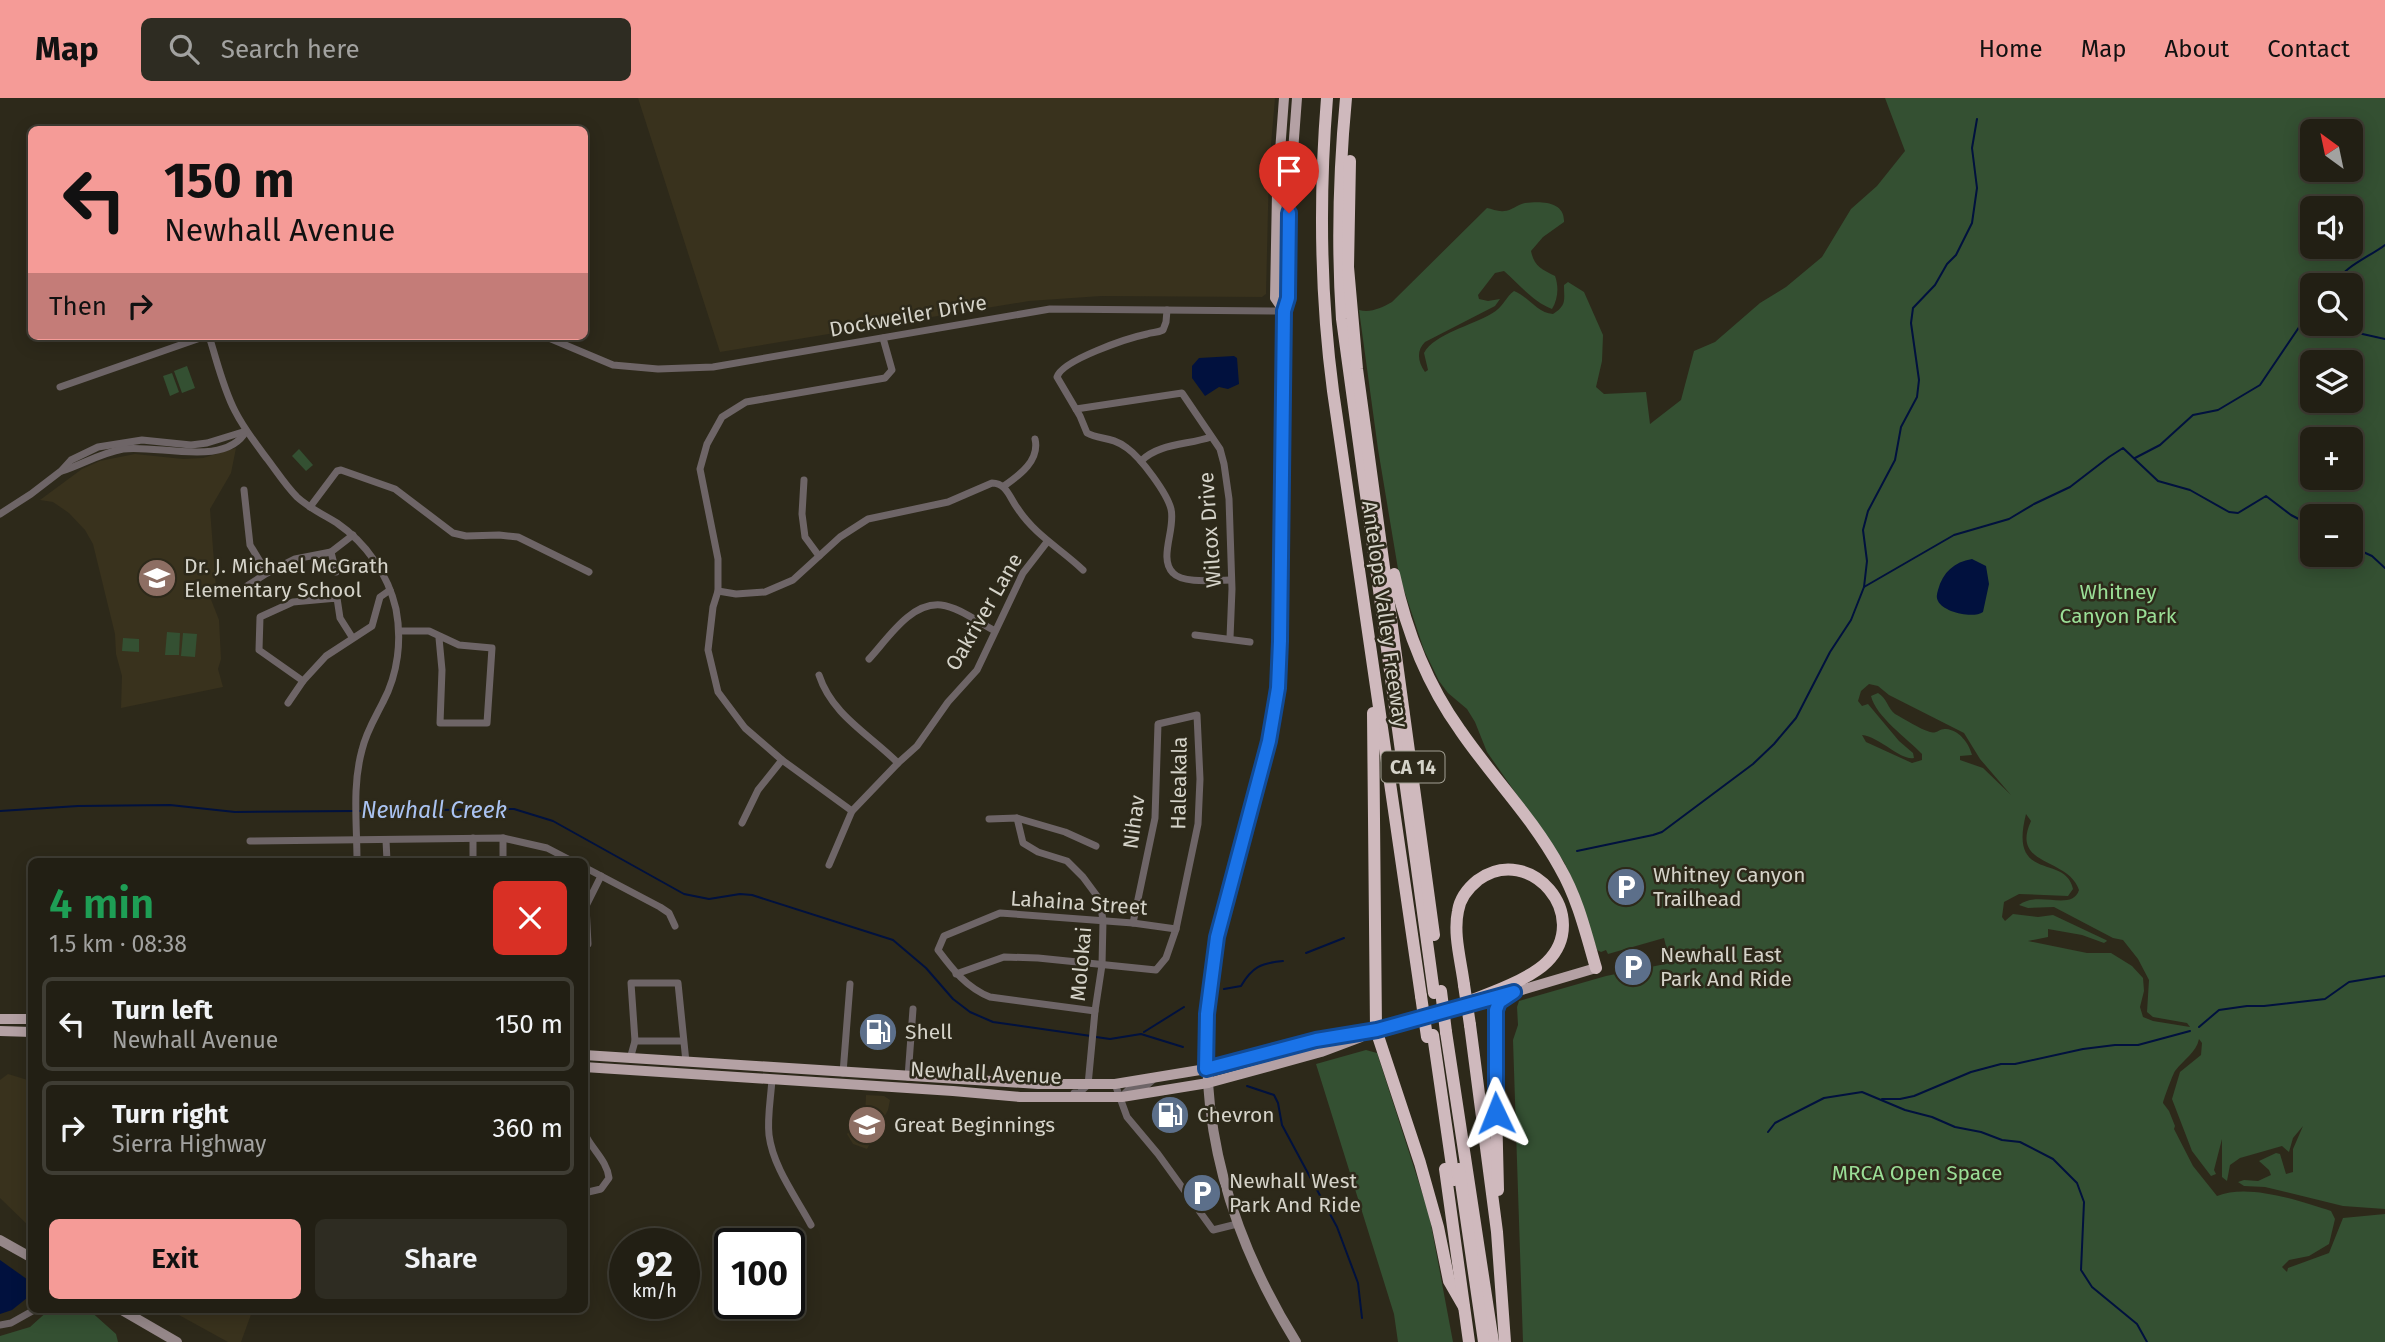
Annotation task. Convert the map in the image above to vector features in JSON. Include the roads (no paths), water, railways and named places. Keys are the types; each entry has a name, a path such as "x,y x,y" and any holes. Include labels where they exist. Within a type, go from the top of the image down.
{"highway":[{"name":"Antelope Valley Freeway","path":"1327,98 1322,169 1325,245 1381,543 1427,873 1431,994 1469,1342"},
{"path":"1325,245 1335,98"},
{"path":"1343,263 1339,200 1346,98"},
{"name":"Antelope Valley Freeway","path":"1353,98 1338,320 1372,660 1493,1342"},
{"path":"1338,320 1431,994"},
{"path":"1381,543 1390,559 1410,633 1438,696 1559,865 1580,914 1596,968"},
{"path":"1372,660 1377,1030 1420,1163 1438,1227 1449,1281 1464,1307"},
{"path":"1436,1014 1522,978 1548,961 1559,945 1563,927 1561,908 1546,884 1530,874 1511,870 1483,877 1469,888 1459,905 1456,923 1464,985 1470,1025 1497,1232 1505,1342"},
{"path":"1497,1232 1499,1210 1494,1065 1496,1010 1499,1002 1514,992"},
{"path":"1437,1034 1478,1342"},
{"path":"1437,1034 1484,1342"}],"main road":[{"path":"1284,98 1275,298 1284,311"},
{"path":"1296,1342 1257,1273 1226,1191 1212,1131 1206,1069 1207,1014 1217,937 1269,741 1278,688 1284,311 1288,298 1290,192 1297,98"},
{"name":"Newhall Avenue","path":"588,1055 772,1079 825,1083 859,1079 902,1082 908,1077 1115,1084 1206,1069 1316,1040 1377,1030 1596,968"},
{"path":"0,1018 28,1019"},
{"name":"Newhall Avenue","path":"588,1067 756,1066 843,1073 859,1079 1020,1097 1122,1097 1208,1083 1339,1046 1377,1030"},
{"path":"0,1031 28,1032"},
{"path":"772,1079 780,1074 805,1075 817,1072"},
{"path":"0,1240 28,1256"},
{"path":"127,1313 177,1342"}],"street":[{"name":"Dockweiler Drive","path":"554,340 613,365 658,369 713,366 1050,309 1284,311"},
{"path":"1167,310 1165,327 1157,333 1120,342 1061,369 1057,376 1089,435 1113,440 1129,449 1141,461 1172,510 1167,560 1172,572 1182,579 1231,580"},
{"path":"852,811 782,760 745,728 718,692 708,650 713,607 718,591 718,559 701,470 707,444 722,417 746,402 885,379 892,370 883,338"},
{"path":"60,387 195,340"},
{"path":"208,340 223,384 246,431 287,485 310,507 353,535 376,563 390,590 399,631 398,652 391,685 371,723 358,763 357,858"},
{"name":"Wilcox Drive","path":"1076,409 1182,393 1220,449 1228,499 1233,610 1230,638"},
{"path":"0,514 85,452 113,443 142,440 199,444 246,431"},
{"path":"1141,461 1159,449 1211,437"},
{"path":"1004,486 1015,479 1036,456 1038,449 1035,439"},
{"path":"310,507 337,471 341,470 395,489 453,533 517,537 589,572"},
{"path":"804,480 802,514 805,537 820,556"},
{"path":"718,591 736,594 765,592 793,580 840,537 868,519 948,502 992,483 1004,486 1024,517 1047,542 1064,552 1083,570"},
{"path":"244,491 250,545 267,572"},
{"path":"247,586 267,572 295,559 331,552 353,535"},
{"name":"Oakriver Lane","path":"829,865 852,811 917,746 948,702 977,670 1023,573 1047,542"},
{"path":"331,552 336,572"},
{"path":"288,703 303,681 326,656 372,626 380,597 390,590"},
{"path":"303,681 259,650 260,617 293,602 337,598 340,618 352,637"},
{"path":"869,659 909,616 930,606 950,608 995,631"},
{"path":"399,631 429,631 439,638 459,645 492,648 487,723 440,723 442,670 439,638"},
{"path":"1195,635 1250,642"},
{"path":"819,675 823,688 849,722 898,763"},
{"name":"Nihav","path":"1133,923 1154,817 1158,724 1197,715"},
{"name":"Haleakala","path":"1102,965 1156,970 1166,958 1176,929 1198,824 1200,779 1197,715"},
{"path":"742,824 758,790 782,760"},
{"path":"989,819 1017,818 1065,832 1096,846"},
{"name":"Molokai","path":"1017,818 1023,843 1038,852 1067,861 1100,900 1103,921 1102,965 1088,1085"},
{"path":"473,838 473,858"},
{"path":"250,841 503,838 547,848 566,858"},
{"path":"503,838 503,858"},
{"path":"386,840 387,858"},
{"path":"588,869 660,907 669,913 674,926"},
{"path":"588,902 601,876"},
{"name":"Lahaina Street","path":"956,974 938,950 944,936 1000,913 1176,929"},
{"path":"1095,1011 990,998 977,992 956,974 1004,957 1102,965"},
{"path":"630,1059 635,1041 631,983 678,983 688,1068"},
{"path":"843,1073 850,984"},
{"path":"908,1077 913,1009"},
{"path":"635,1041 683,1041"},
{"path":"772,1079 769,1134 774,1153 811,1225"},
{"path":"1122,1097 1128,1090 1146,1087 1154,1079"},
{"path":"1115,1084 1122,1097 1127,1117 1158,1154 1213,1230 1237,1224"},
{"path":"1020,1097 1037,1092 1079,1093 1088,1085"},
{"path":"588,1140 608,1168 609,1178 601,1189 588,1192"},
{"path":"0,1325 29,1313"}],"water":[{"path":"1199,358 1237,358 1239,384 1228,389 1219,387 1205,396 1192,378 1192,366"},
{"path":"1972,559 1986,566 1989,584 1983,612 1972,615 1952,611 1941,605 1937,594 1950,569"},
{"path":"0,1260 28,1280 28,1297 12,1310 0,1314"}],"waterway":[{"path":"1864,587 1867,561 1863,530 1868,511 1895,460 1901,427 1917,397 1919,380 1911,323 1913,308 1935,285 1947,264 1956,255 1972,223 1977,188 1972,148 1977,119"},
{"path":"2345,273 2385,245"},
{"path":"2135,458 2160,445 2193,415 2218,410 2260,385 2300,326"},
{"path":"2363,334 2385,339"},
{"path":"1577,851 1662,832 1753,764 1796,718 1830,652 1851,620 1864,587 1954,535 2009,519 2070,487 2123,448 2158,481 2190,490 2229,512 2238,513 2266,496 2300,520"},
{"path":"2363,552 2385,568"},
{"name":"Newhall Creek","path":"0,811 78,806 170,805 235,812 354,811"},
{"name":"Newhall Creek","path":"359,811 514,809 553,821 684,894 709,899 740,894 752,895 893,940 926,968 953,999 970,1012 993,1022 1091,1036"},
{"path":"1306,953 1344,938"},
{"path":"1224,989 1241,986 1258,967 1283,961"},
{"path":"2199,1027 2219,1010 2325,999 2349,982 2385,976"},
{"path":"1144,1032 1184,1007"},
{"path":"1882,1099 1914,1096 1971,1072 2001,1064 2015,1064 2083,1049 2138,1045 2190,1031"},
{"name":"Newhall Creek","path":"1096,1037 1110,1039 1141,1034 1183,1047"},
{"name":"Newhall Creek","path":"1247,1086 1274,1095 1278,1103 1282,1125 1337,1227 1358,1283 1362,1318"},
{"path":"1768,1132 1775,1123 1824,1098 1862,1092 1955,1127 2020,1142 2053,1159 2077,1183 2084,1202 2081,1270 2092,1287 2137,1324 2147,1342"}],"place":[{"name":"Dr. J. Michael McGrath Elementary School","path":"157,578"},
{"name":"Whitney Canyon Trailhead","path":"1626,887"},
{"name":"Newhall East Park And Ride","path":"1633,967"},
{"name":"Shell","path":"878,1032"},
{"name":"Chevron","path":"1170,1115"},
{"name":"Great Beginnings","path":"867,1125"},
{"name":"Newhall West Park And Ride","path":"1202,1193"}],"park label":[{"name":"Whitney Canyon Park","path":"2118,604"},
{"name":"MRCA Open Space","path":"1917,1173"}]}
